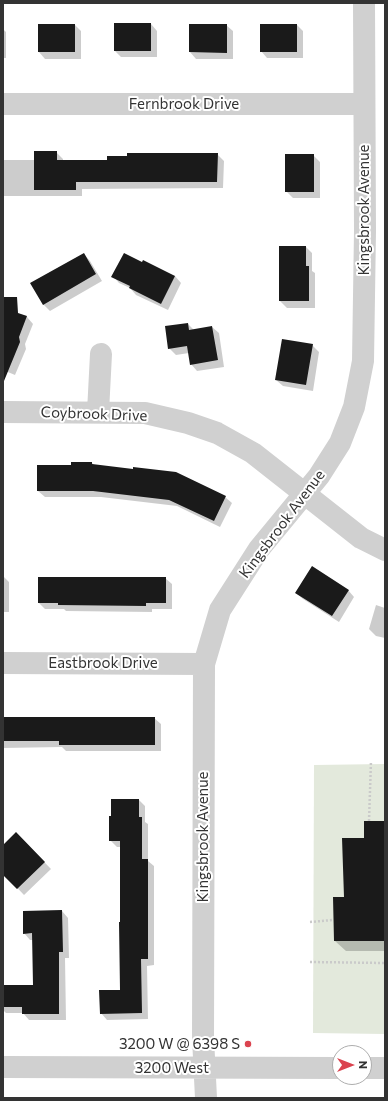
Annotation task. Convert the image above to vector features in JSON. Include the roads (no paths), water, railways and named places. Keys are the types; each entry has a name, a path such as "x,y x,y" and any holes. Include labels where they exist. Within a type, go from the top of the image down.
{"street":[{"name":"Kingsbrook Avenue","path":"206,1098 203,1038 204,664 220,610 259,549 320,476 340,443 354,407 363,361 365,231 364,3"},
{"name":"Fernbrook Drive","path":"3,104 364,104"},
{"path":"98,412 101,354"},
{"name":"Coybrook Drive","path":"3,412 145,413 188,423 218,433 253,453 361,538 385,550"},
{"name":"Eastbrook Drive","path":"3,663 204,664"},
{"name":"3200 West","path":"3,1067 332,1068"},
{"path":"372,1068 385,1068"}],"place":[{"name":"3200 W @ 6398 S","path":"248,1044"}]}
